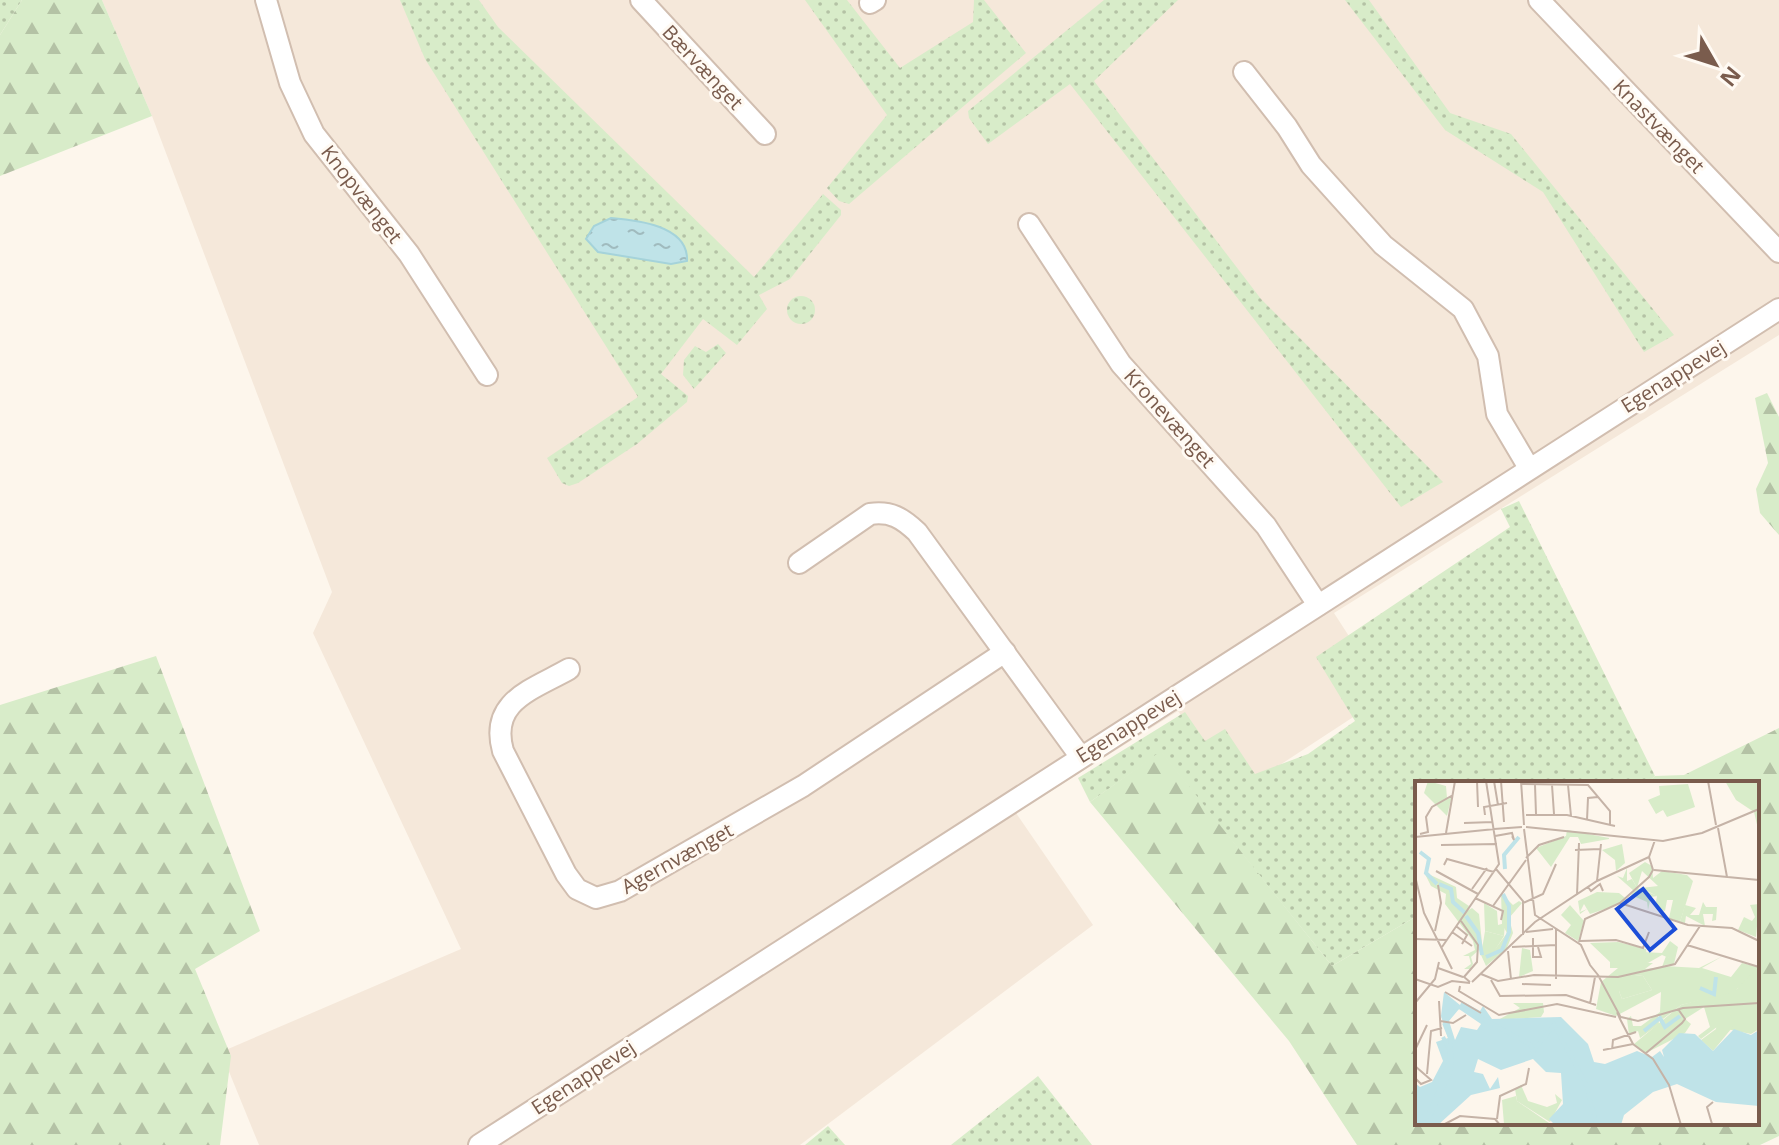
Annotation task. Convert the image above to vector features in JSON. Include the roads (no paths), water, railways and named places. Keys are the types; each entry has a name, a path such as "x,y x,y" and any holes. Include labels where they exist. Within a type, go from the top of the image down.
{"street":[{"name":"Knopvænget","path":"266,0 290,83 314,134 409,254 487,375"},
{"name":"Bærvænget","path":"641,0 765,134"},
{"name":"Knastvænget","path":"1539,0 1779,252"},
{"path":"1244,72 1287,127 1311,165 1383,245 1463,309 1488,356 1497,414 1529,468"},
{"name":"Kronevænget","path":"1029,224 1121,364 1266,526 1318,605"},
{"name":"Egenappevej","path":"479,1145 1779,309"},
{"path":"799,563 870,514 883,512 901,517 917,532 1080,756"},
{"name":"Agernvænget","path":"569,669 516,699 501,716 497,730 503,751 566,874 577,889 596,898 620,891 803,786 1005,652"}],"water":[{"path":"611,218 646,223 670,232 685,249 687,261 671,264 598,252 586,239 594,226"}]}
